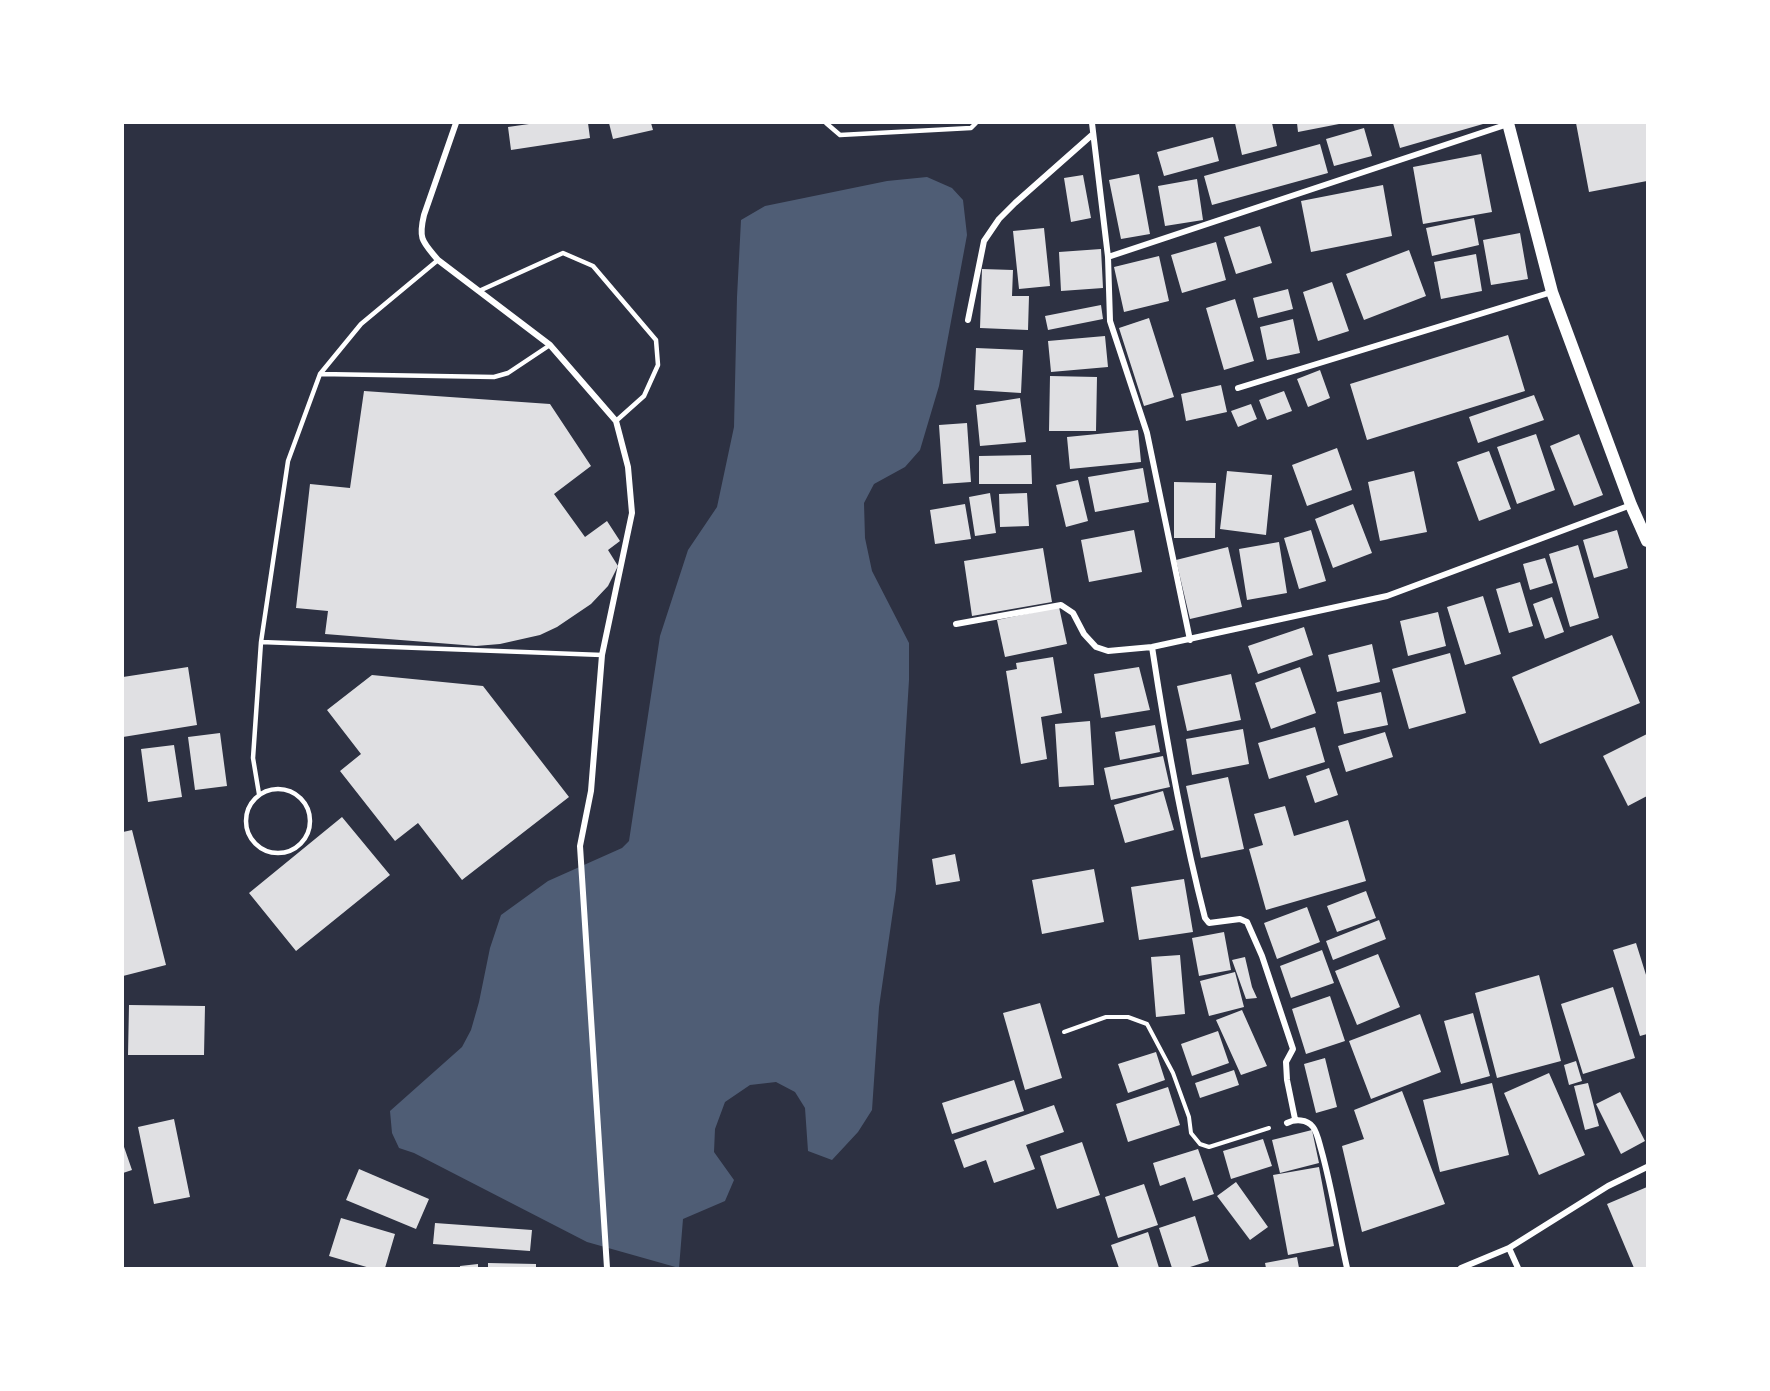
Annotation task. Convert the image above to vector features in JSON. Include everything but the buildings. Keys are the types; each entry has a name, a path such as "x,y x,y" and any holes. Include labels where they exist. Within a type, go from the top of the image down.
{"main road":[{"path":"1508,123 1552,292 1647,541"}],"street":[{"path":"456,123 420,230 424,244 438,260 550,345 616,421 628,467 632,513 602,655 591,792 580,846 607,1268"},
{"path":"1092,123 1108,257 1110,321 1148,433 1190,640"},
{"path":"1108,257 1508,123"},
{"path":"968,320 984,241 999,219 1015,203 1093,135"},
{"path":"1238,388 1552,292"},
{"path":"956,624 1061,605 1073,613 1084,634 1096,647 1108,651 1152,647 1387,596 1632,505"},
{"path":"1152,647 1177,796 1190,861 1205,918 1209,923 1240,919 1247,922 1262,956 1293,1049 1286,1062 1287,1080 1295,1119"},
{"path":"1287,1123 1295,1119 1312,1125 1316,1134 1347,1268"},
{"path":"1461,1268 1509,1248 1608,1186 1647,1167"},
{"path":"1509,1248 1518,1268"}],"lane":[{"path":"825,123 840,135 971,128 976,123"},
{"path":"479,291 563,253 593,266 656,340 658,364 644,396 616,421"},
{"path":"259,794 275,788 291,791 305,802 311,818 308,834 297,847 281,853 264,850 251,840 245,824 248,808 259,794 253,758 261,642 288,461 320,374 361,324 438,260"},
{"path":"320,374 494,376 508,373 550,345"},
{"path":"261,642 602,655"}],"path":[{"path":"1064,1032 1106,1017 1128,1017 1148,1024 1173,1073 1190,1117 1191,1132 1200,1144 1209,1147 1287,1123"}],"water":[{"path":"927,177 952,188 963,200 967,235 939,386 920,450 905,467 874,484 864,503 865,538 872,571 909,643 909,680 896,890 879,1007 872,1110 858,1132 832,1160 808,1151 805,1108 795,1092 776,1082 750,1085 725,1102 715,1129 714,1152 734,1180 725,1201 683,1219 679,1268 587,1242 414,1153 399,1148 392,1133 390,1111 462,1047 471,1030 490,948 501,915 548,881 622,848 629,841 660,636 688,550 717,507 734,427 741,220 765,206 887,181"}]}
